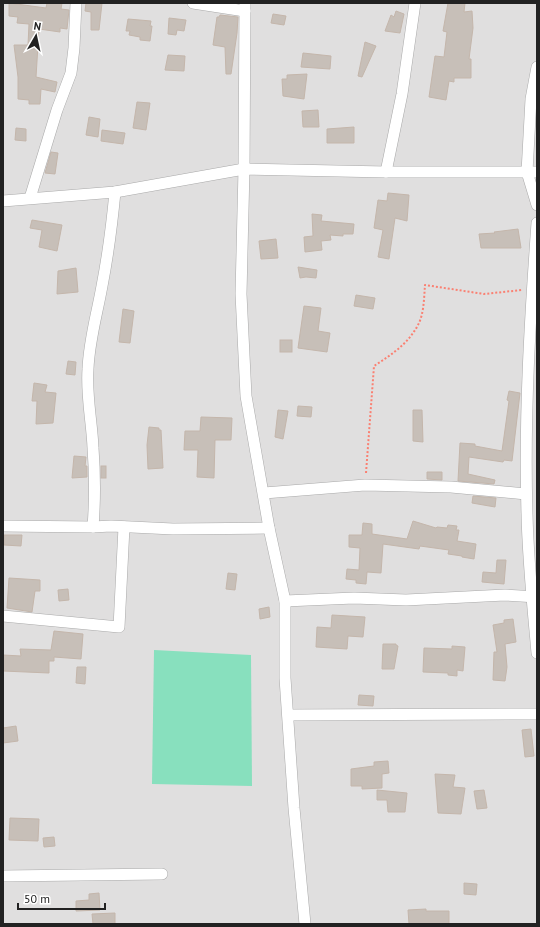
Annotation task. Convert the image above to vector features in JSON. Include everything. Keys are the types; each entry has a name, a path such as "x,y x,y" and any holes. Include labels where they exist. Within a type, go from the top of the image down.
{"street":[{"path":"30,198 57,110 71,73 74,48 76,3"},
{"path":"193,3 245,7 244,169 241,294 246,396 269,528 286,602 285,678 294,808 305,924"},
{"path":"386,172 402,94 415,3"},
{"path":"537,67 531,99 532,172 537,205"},
{"path":"3,200 115,192 244,169 386,172 532,172"},
{"path":"94,527 94,457 88,393 88,370 90,341 108,253 115,192"},
{"path":"537,223 527,378 526,449 526,494 537,653"},
{"path":"264,493 365,485 451,487 526,494"},
{"path":"3,526 173,529 269,528"},
{"path":"3,616 119,627 124,527"},
{"path":"286,602 354,598 406,600 505,595 534,597"},
{"path":"288,715 537,714"},
{"path":"3,876 162,874"}],"path":[{"path":"365,485 374,366 400,349 418,325 423,308 425,285 484,294 534,288"}],"shaded area":[{"path":"3,3 537,3 537,924 3,924"}],"green space":[{"path":"154,650 251,655 252,786 152,784"}],"building":[{"path":"9,3 46,8 47,3 62,3 61,9 69,10 67,29 60,28 60,32 39,29 36,77 57,82 55,92 41,89 40,104 29,104 29,100 18,99 18,77 14,45 28,45 29,24 17,23 18,17 9,16"},
{"path":"86,3 102,3 99,30 91,30 91,12 85,11"},
{"path":"448,3 465,3 464,12 472,11 473,28 469,59 471,59 471,78 454,78 454,82 449,81 446,100 429,97 435,56 444,57 447,32 443,31"},
{"path":"396,11 404,14 400,33 385,31 391,15 394,17"},
{"path":"273,14 286,16 284,25 271,23"},
{"path":"220,15 238,17 231,74 226,74 225,47 213,45 217,17"},
{"path":"169,18 186,20 184,31 177,30 176,35 168,34"},
{"path":"128,19 151,21 150,26 152,26 150,41 140,40 140,37 129,35 130,31 126,31"},
{"path":"365,42 376,46 362,77 358,76"},
{"path":"303,53 331,56 330,69 301,67"},
{"path":"168,55 185,56 184,71 165,70"},
{"path":"307,74 304,99 283,96 282,79 287,79 287,75"},
{"path":"137,102 150,103 146,130 133,128"},
{"path":"318,110 319,127 303,127 302,111"},
{"path":"89,117 100,119 98,137 86,135"},
{"path":"354,127 354,143 327,143 327,129"},
{"path":"16,128 26,129 26,141 15,140"},
{"path":"102,130 125,133 123,144 101,141"},
{"path":"51,152 58,153 55,174 45,173"},
{"path":"388,193 409,195 407,221 395,218 389,259 378,257 383,230 374,228 378,200 387,201"},
{"path":"312,214 322,215 321,221 354,224 353,234 343,234 343,236 330,235 331,240 321,241 322,250 305,252 304,237 313,236"},
{"path":"32,220 62,225 57,251 39,247 42,230 30,228"},
{"path":"518,229 521,248 481,248 479,234"},
{"path":"276,239 278,258 261,259 259,241"},
{"path":"298,267 317,270 316,278 300,278"},
{"path":"76,268 78,292 57,294 58,271"},
{"path":"356,295 375,298 373,309 354,306"},
{"path":"304,306 321,308 318,331 330,333 327,352 298,348"},
{"path":"123,309 134,311 130,343 119,342"},
{"path":"280,340 292,340 292,352 280,352"},
{"path":"68,361 76,362 75,375 66,374"},
{"path":"34,383 47,385 45,392 56,393 53,423 36,424 37,401 32,401"},
{"path":"509,391 520,393 512,461 504,460 503,462 469,457 468,474 495,480 494,484 458,481 460,443 475,444 475,446 502,451"},
{"path":"298,406 312,407 311,417 297,416"},
{"path":"278,410 288,411 283,439 275,437"},
{"path":"413,410 422,410 423,442 413,441"},
{"path":"201,417 232,418 231,440 215,440 214,478 197,477 198,450 184,450 185,431 200,431"},
{"path":"149,427 159,428 159,430 161,430 163,468 148,469 147,445"},
{"path":"74,456 86,457 85,466 87,466 87,477 72,478"},
{"path":"101,466 106,466 106,478 101,478"},
{"path":"427,472 442,472 442,480 427,479"},
{"path":"473,496 496,498 495,507 472,503"},
{"path":"413,521 436,528 447,528 448,525 457,526 456,530 459,530 457,541 476,544 474,559 448,554 449,550 420,546 419,549 383,544 381,573 367,572 366,584 356,583 356,580 346,579 347,569 359,570 360,548 349,547 349,535 362,535 363,523 372,524 372,534 407,539"},
{"path":"4,535 22,535 21,546 4,545"},
{"path":"497,560 506,560 504,584 482,582 483,572 496,573"},
{"path":"228,573 237,574 235,590 226,589"},
{"path":"9,578 40,580 40,591 35,591 32,612 7,608"},
{"path":"68,589 69,600 59,601 58,590"},
{"path":"269,607 270,617 260,619 259,609"},
{"path":"332,615 365,617 363,637 348,636 347,649 316,647 317,627 331,628"},
{"path":"513,619 516,642 505,644 507,667 505,681 493,680 494,652 497,652 493,625 504,623 504,620"},
{"path":"54,631 83,634 81,659 54,657 54,661 49,661 49,673 3,671 3,655 21,656 20,649 51,650"},
{"path":"383,644 396,644 398,646 394,669 382,669"},
{"path":"452,646 465,647 463,671 457,670 457,676 448,675 448,673 423,672 424,648 452,649"},
{"path":"77,667 86,667 85,684 76,683"},
{"path":"359,695 374,696 373,706 358,705"},
{"path":"16,726 18,741 3,743 3,728"},
{"path":"531,729 534,756 525,757 522,730"},
{"path":"388,761 389,773 382,774 382,788 362,789 362,786 351,786 351,769 374,766 374,762"},
{"path":"435,774 455,775 453,787 465,788 461,814 438,813"},
{"path":"377,790 407,793 405,812 388,812 387,800 377,800"},
{"path":"484,790 487,808 477,809 474,791"},
{"path":"10,818 39,819 38,841 9,840"},
{"path":"54,837 55,846 44,847 43,838"},
{"path":"464,883 477,884 476,895 464,894"},
{"path":"99,893 100,910 76,911 76,901 89,900 89,894"},
{"path":"426,909 426,911 449,911 449,924 409,924 408,910"},
{"path":"115,913 115,924 93,924 92,914"}]}
